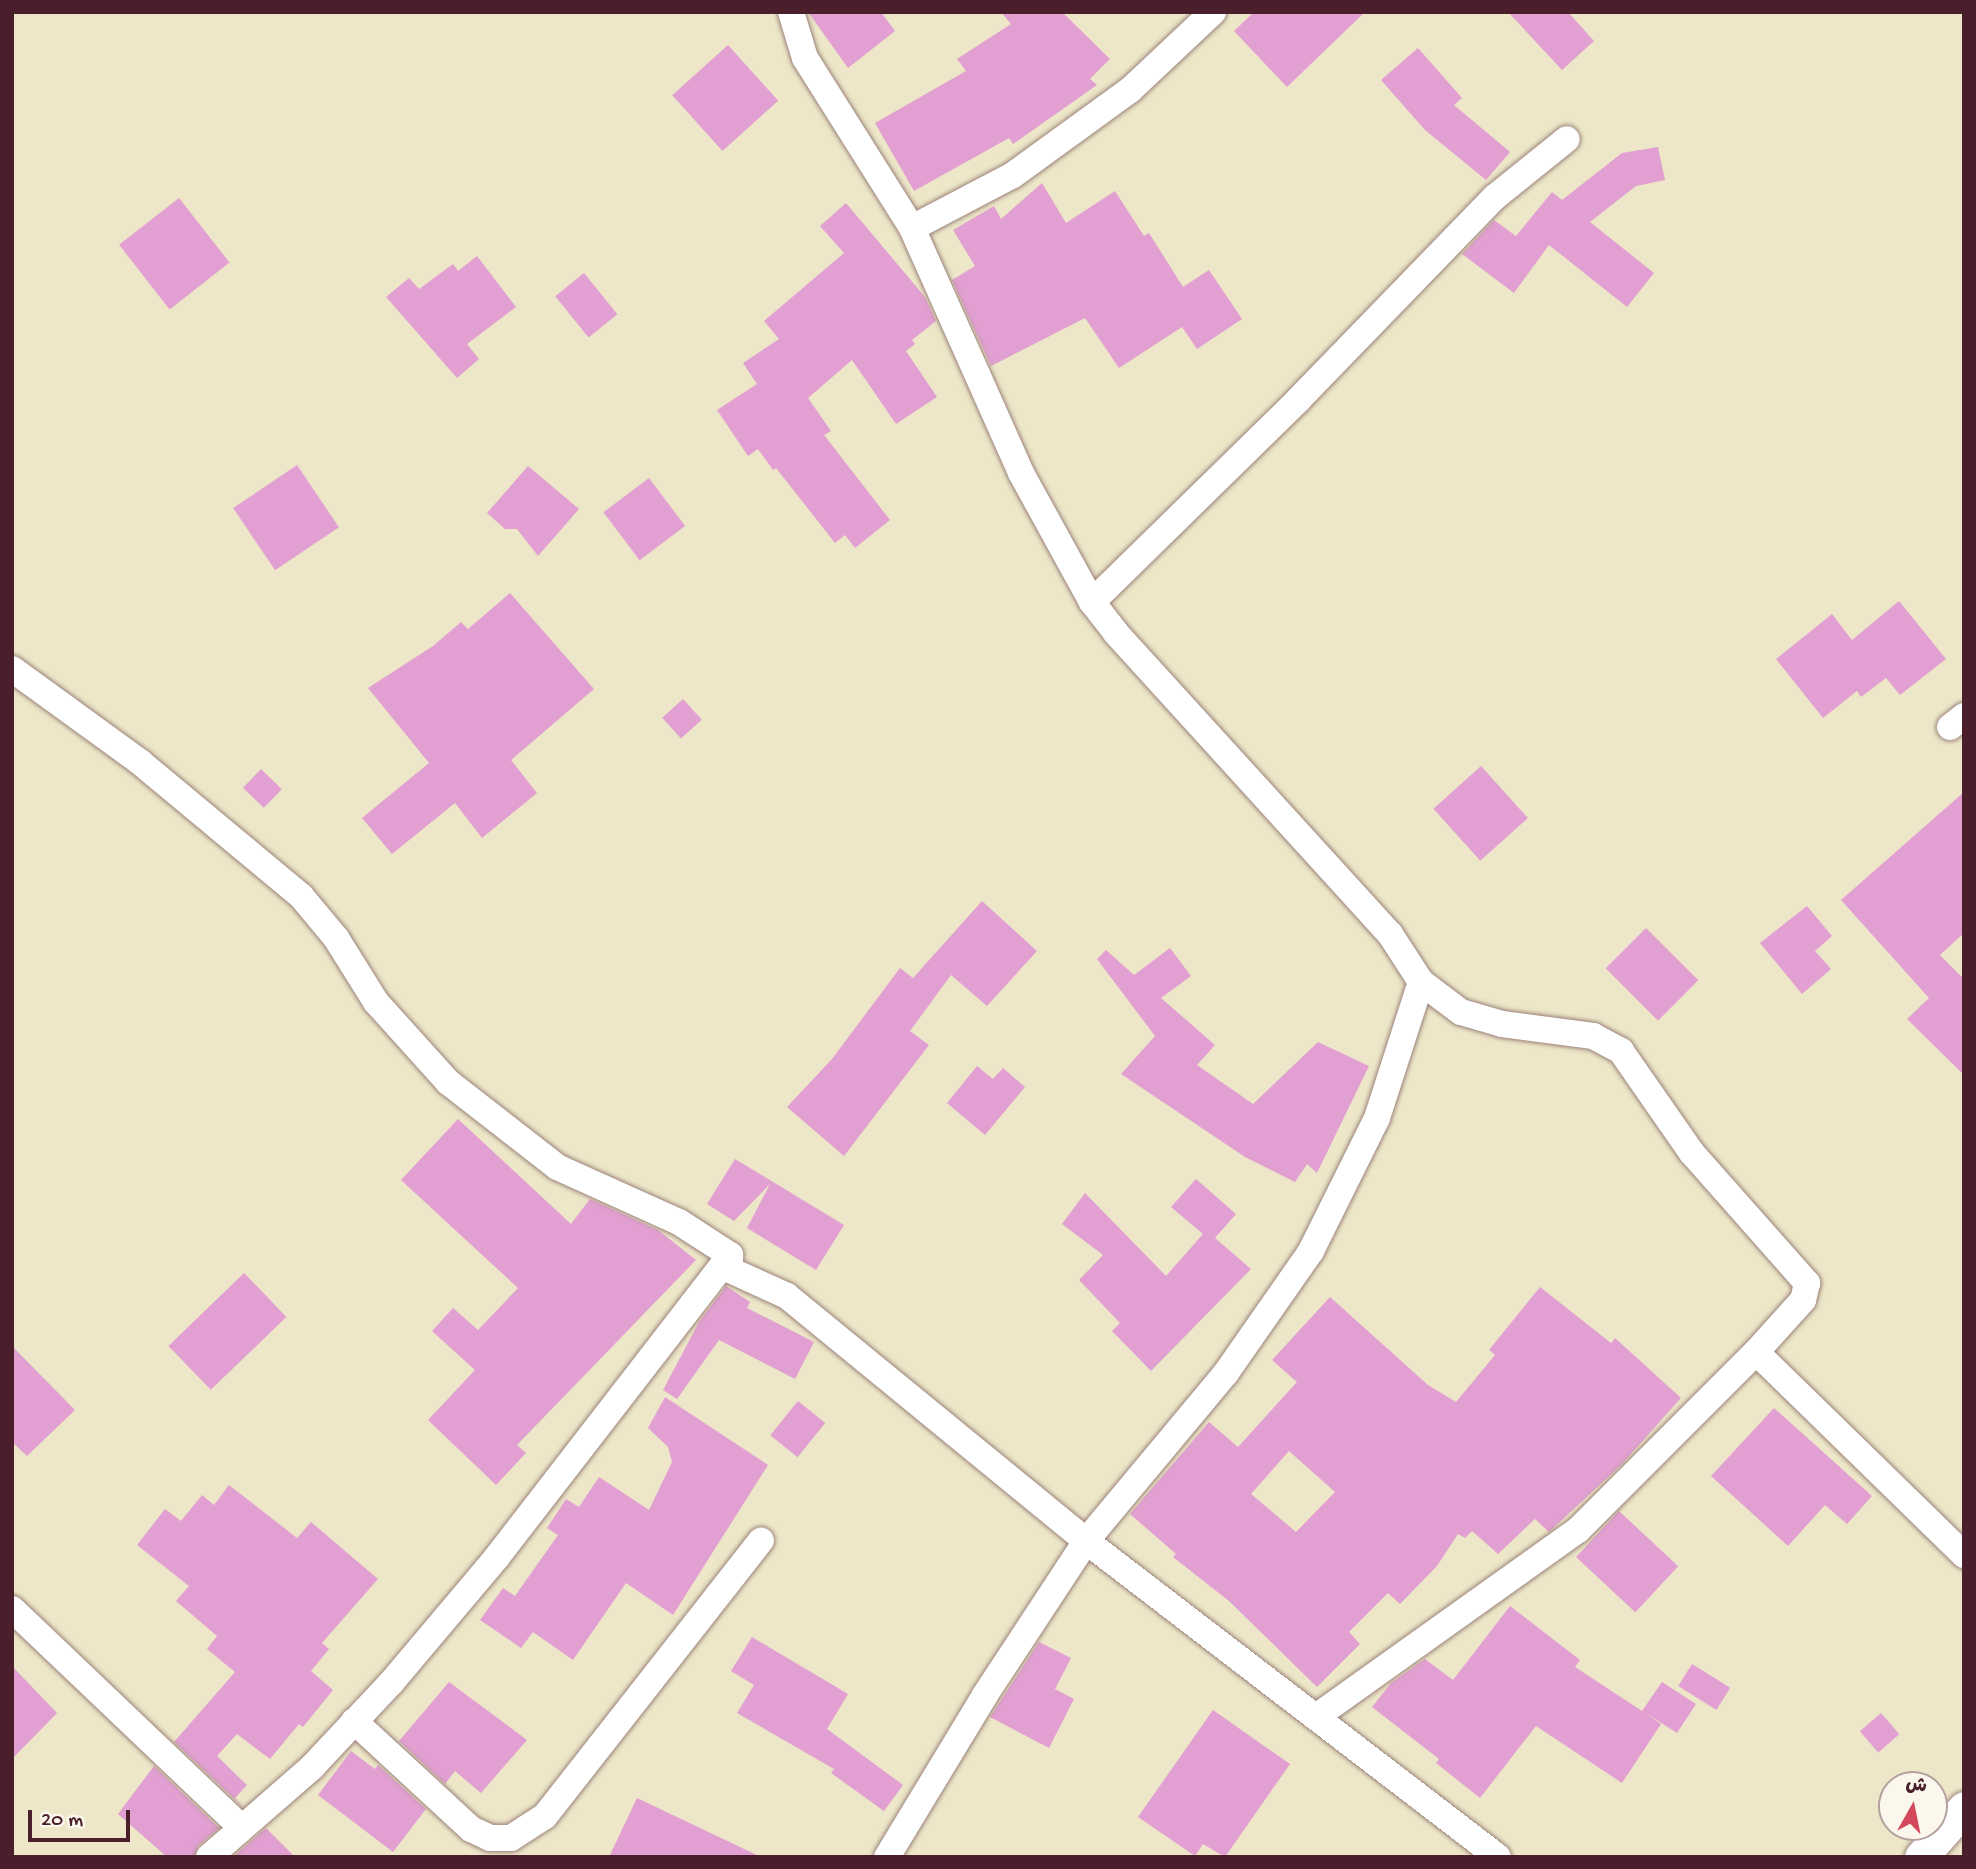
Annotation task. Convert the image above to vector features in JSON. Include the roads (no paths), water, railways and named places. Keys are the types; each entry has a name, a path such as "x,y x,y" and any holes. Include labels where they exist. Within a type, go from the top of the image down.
{"street":[{"path":"791,12 805,58 912,228 1021,473 1093,602 1315,855 1390,934 1421,982 1461,1012 1502,1024 1592,1036 1629,1060 1692,1153 1807,1283 1803,1300 1756,1352 1578,1530 1316,1717"},
{"path":"912,228 1023,167 1130,90 1213,12"},
{"path":"1093,602 1298,400 1495,197 1567,139"},
{"path":"12,669 140,762 301,896 336,938 376,1002 448,1082 557,1167 679,1222 730,1255"},
{"path":"887,1857 985,1695 1086,1541 1226,1373 1311,1251 1377,1118 1421,982"},
{"path":"730,1255 730,1270 787,1296 1086,1541 1498,1857"},
{"path":"209,1857 312,1767 463,1600 730,1255"},
{"path":"1756,1352 1964,1555"},
{"path":"355,1721 471,1829 490,1838 511,1838 545,1816 761,1541"},
{"path":"12,1609 241,1828"},
{"path":"1921,1857 1964,1808"}]}
